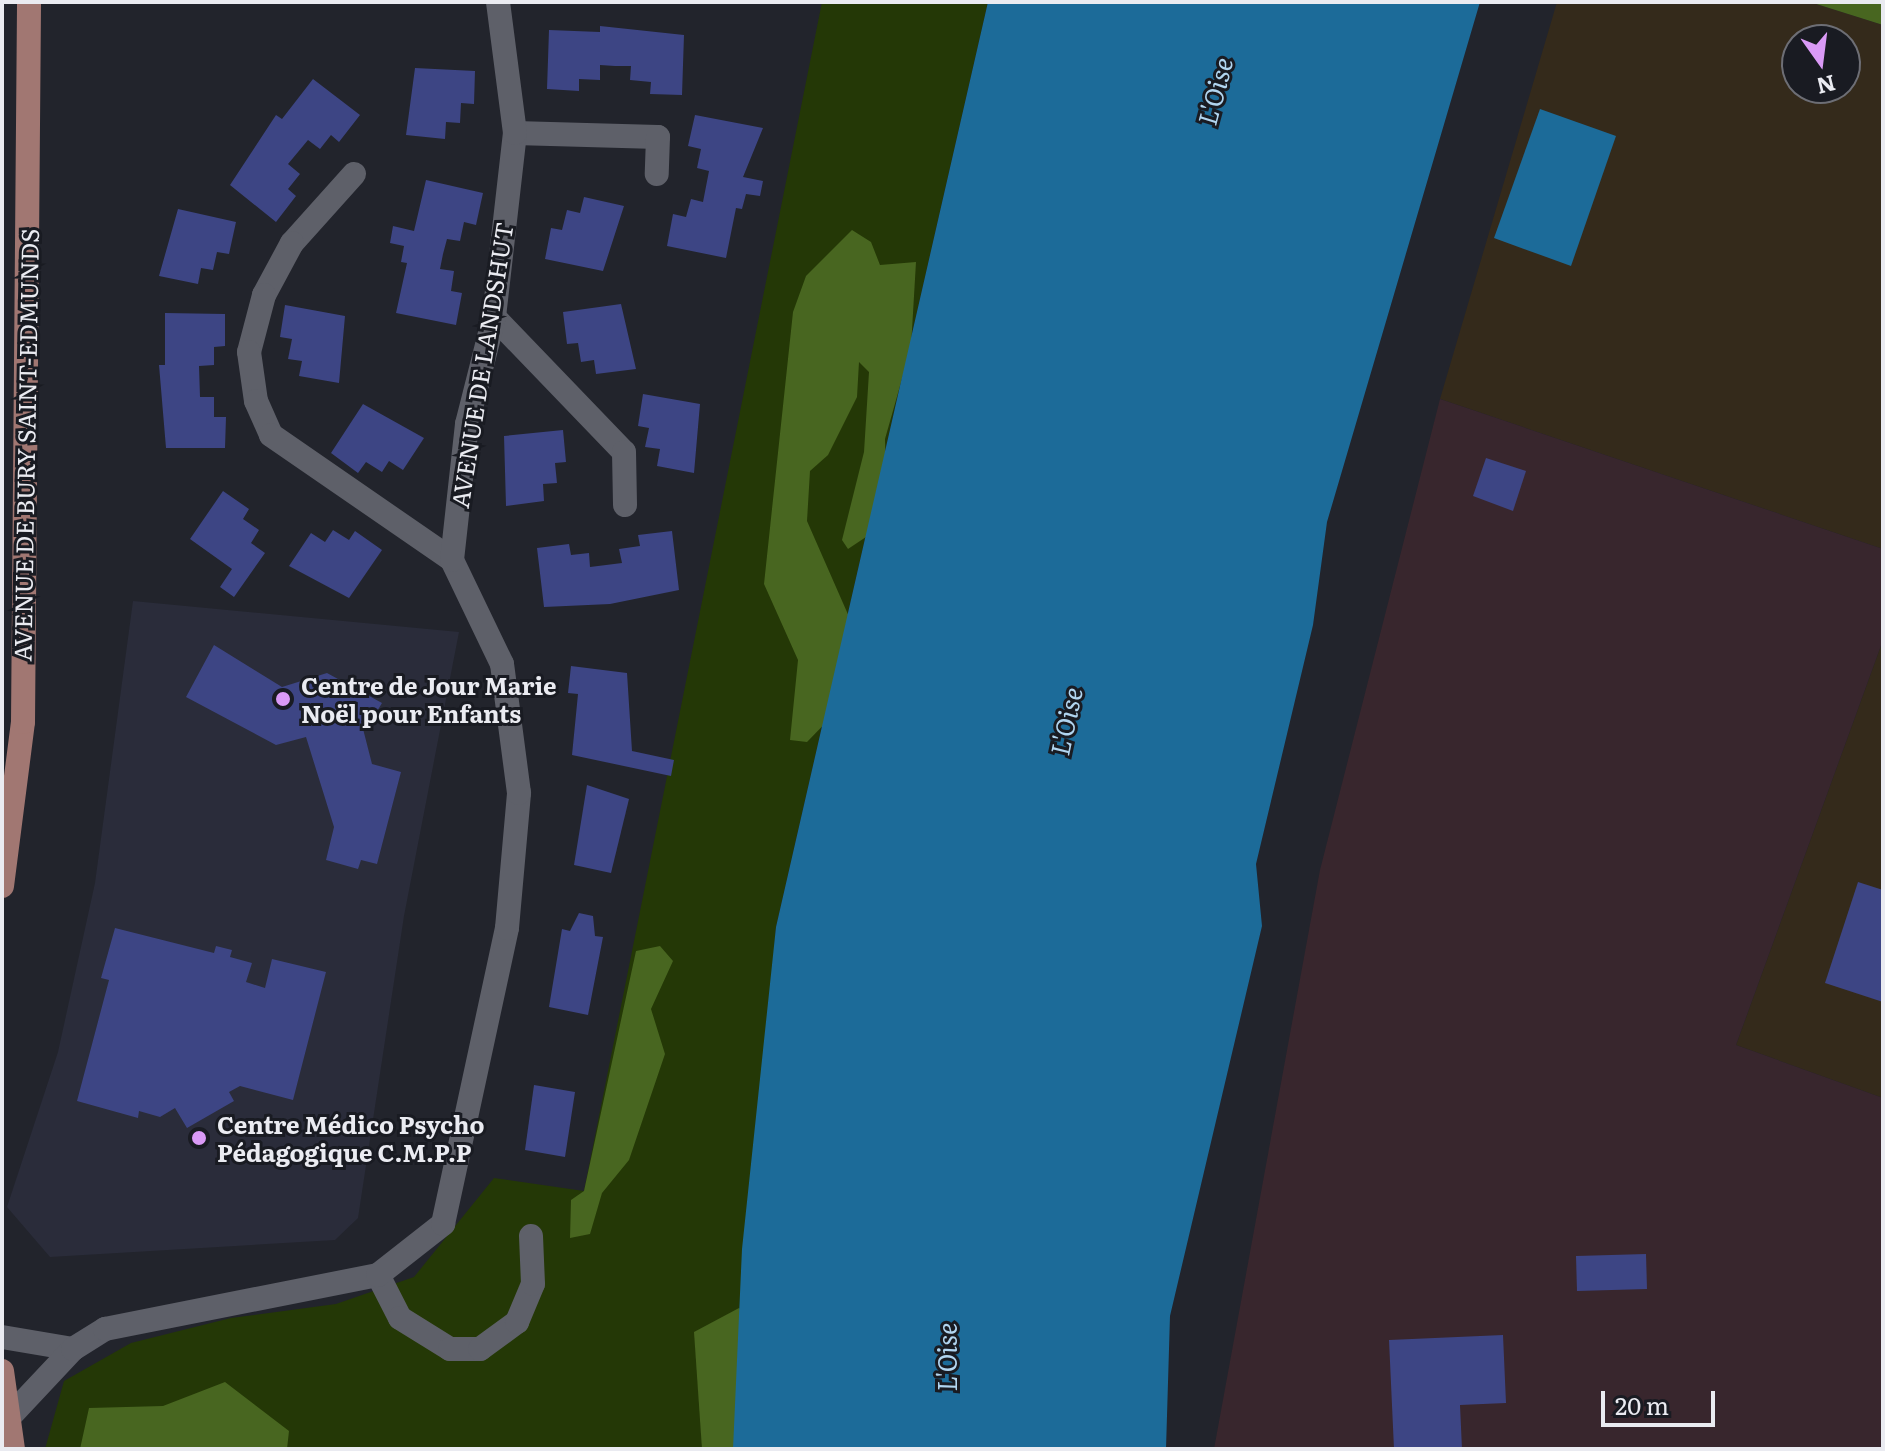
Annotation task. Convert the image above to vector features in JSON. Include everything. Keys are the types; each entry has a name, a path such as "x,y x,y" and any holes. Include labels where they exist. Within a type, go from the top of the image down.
{"main road":[{"name":"AVENUE DE BURY SAINT-EDMUNDS","path":"2,886 23,722 29,2"},
{"path":"2,1371 13,1413 13,1449"}],"street":[{"name":"AVENUE DE LANDSHUT","path":"452,560 467,424 494,317 515,133 498,2"},
{"path":"515,133 658,137 657,174"},
{"path":"13,1413 73,1349 105,1329 201,1305 378,1275 443,1224 507,928 519,793 502,664 452,560 271,435 256,401 249,352 264,295 292,243 354,174"},
{"path":"494,317 624,452 625,505"},
{"path":"378,1275 400,1318 450,1349 480,1349 517,1322 533,1284 531,1236"},
{"path":"2,1337 73,1349"}],"shaded area":[{"path":"1557,2 1810,2 1883,25 1883,549 1440,399"},
{"path":"1440,399 1883,549 1883,640 1736,1045 1883,1098 1883,1449 1214,1449 1320,870"},
{"path":"133,601 459,632 404,916 358,1218 335,1240 50,1257 7,1207 58,1052 95,883"},
{"path":"1883,640 1883,1098 1736,1045"}],"green space":[{"path":"822,2 988,2 776,927 733,1449 45,1449 64,1381 131,1343 231,1318 336,1304 414,1277 494,1178 584,1191"},
{"path":"1810,2 1883,2 1883,25"},
{"path":"852,230 871,242 880,265 916,262 911,347 885,439 887,523 848,549 842,540 864,452 869,372 859,362 857,397 828,455 810,471 807,521 861,644 841,707 807,742 790,740 798,660 764,584 793,312 806,276"},
{"path":"660,946 673,961 651,1009 665,1054 629,1160 602,1193 590,1234 570,1238 571,1200 584,1191 636,951"},
{"path":"739,1308 756,1320 740,1449 702,1449 694,1332"},
{"path":"225,1382 289,1431 287,1449 80,1449 89,1408 163,1406"}],"water":[{"name":"L'Oise","path":"988,2 1480,2 1327,522 1313,625 1256,864 1262,926 1170,1316 1166,1449 733,1449 742,1249 776,927"},
{"path":"1540,109 1616,136 1571,266 1494,238"}],"building":[{"path":"600,26 684,35 682,95 650,94 651,82 630,80 631,66 600,65 600,80 579,79 579,91 547,89 549,30 600,32"},
{"path":"415,68 475,71 474,104 461,103 460,123 446,122 445,139 406,135"},
{"path":"313,79 360,115 339,142 331,135 320,149 308,140 288,164 300,174 288,189 296,196 276,222 230,185 276,115 282,119"},
{"path":"695,115 763,128 743,177 763,181 760,196 746,194 742,209 736,208 726,258 667,246 673,214 686,217 691,199 703,202 709,171 697,168 701,149 688,146"},
{"path":"426,180 483,193 476,225 464,222 460,241 447,239 443,254 440,269 454,271 451,291 462,293 456,325 396,313 407,263 401,262 404,246 390,243 393,226 414,231"},
{"path":"584,197 624,206 603,271 545,259 551,228 562,230 567,210 580,213"},
{"path":"178,209 236,222 229,254 217,252 213,270 201,268 198,284 159,276"},
{"path":"621,304 636,369 596,374 594,360 581,362 578,343 567,344 563,312"},
{"path":"285,305 345,316 339,383 299,376 302,361 288,359 292,339 280,337"},
{"path":"165,313 225,314 225,346 214,347 214,365 199,366 200,397 214,397 214,417 226,417 225,448 166,448 159,365 165,365"},
{"path":"643,394 700,404 694,473 657,466 660,449 645,447 649,428 638,426"},
{"path":"363,404 424,438 403,470 389,461 382,472 366,462 358,473 331,453"},
{"path":"563,430 566,462 555,463 557,483 543,484 544,501 506,506 504,436"},
{"path":"1486,458 1526,471 1513,511 1473,496"},
{"path":"223,491 249,509 243,519 259,530 251,543 265,553 234,597 220,587 232,569 190,539"},
{"path":"333,530 349,540 355,531 382,550 349,598 289,566 311,533 325,542"},
{"path":"672,531 679,590 610,604 544,607 537,548 569,544 571,555 589,553 590,567 622,563 619,549 640,546 638,535"},
{"path":"214,645 282,687 327,673 382,703 373,718 361,721 372,764 401,772 377,864 361,860 358,869 326,860 334,827 306,737 276,745 186,697"},
{"path":"571,666 627,673 632,751 674,760 671,776 572,755 578,694 568,693"},
{"path":"587,785 629,799 611,873 574,865"},
{"path":"1858,882 1883,890 1883,1002 1825,983"},
{"path":"579,913 593,916 595,936 603,937 588,1015 549,1007 562,929 570,931"},
{"path":"115,928 214,953 216,946 232,950 230,957 252,963 246,982 265,988 272,959 326,972 293,1100 240,1086 229,1092 234,1101 187,1128 175,1108 160,1117 139,1111 138,1118 77,1101 109,980 101,978"},
{"path":"534,1085 575,1092 565,1157 525,1150"},
{"path":"1646,1254 1647,1289 1577,1291 1576,1256"},
{"path":"1503,1335 1506,1403 1460,1405 1462,1449 1394,1449 1389,1340"}],"place":[{"name":"Centre de Jour Marie Noël pour Enfants","path":"283,699"},
{"name":"Centre Médico Psycho Pédagogique C.M.P.P","path":"199,1138"}]}
